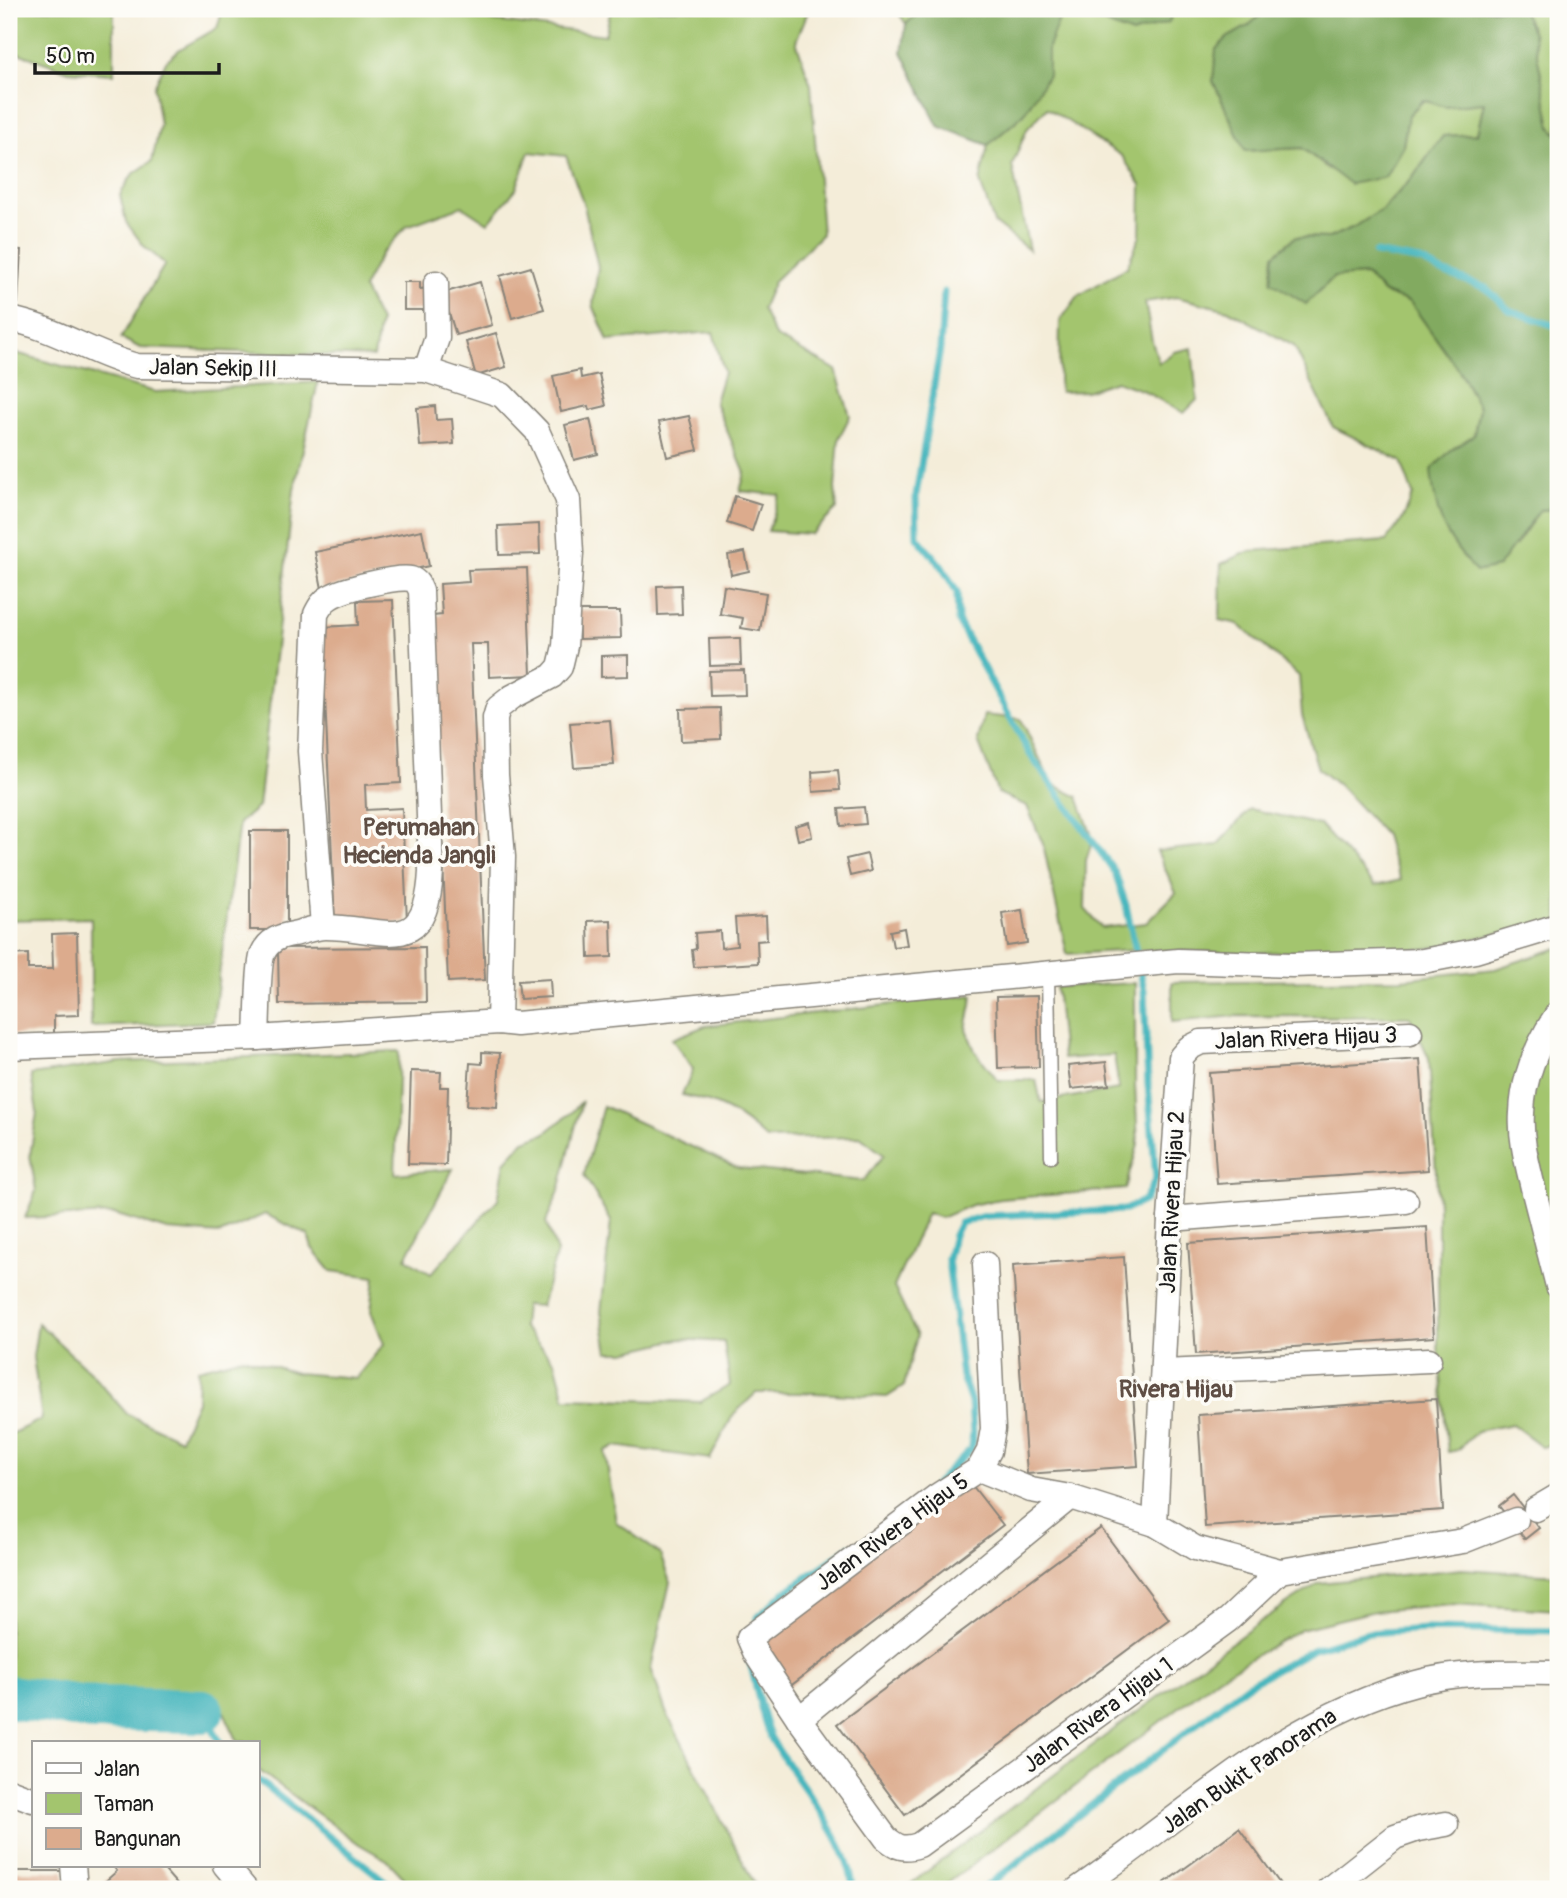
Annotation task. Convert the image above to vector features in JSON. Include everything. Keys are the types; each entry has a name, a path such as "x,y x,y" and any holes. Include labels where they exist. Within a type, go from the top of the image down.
{"street":[{"path":"426,370 437,338 436,283"},
{"name":"Jalan Sekip III","path":"9,319 27,322 109,358 137,366 426,370 502,395 537,430 568,499 571,553 565,646 559,667 552,676 505,702 498,708 495,718 496,775 503,857 499,1022"},
{"path":"257,1038 262,954 271,941 323,927 395,933 413,928 420,922 430,892 432,872 421,591 418,584 410,579 365,585 344,591 321,604 316,614 310,751 323,927"},
{"path":"9,1047 257,1038 499,1022 517,1024 1178,961 1292,965 1423,961 1475,951 1558,926"},
{"path":"1558,1013 1545,1034 1528,1073 1521,1111 1526,1159 1558,1286"},
{"name":"Jalan Rivera Hijau 3","path":"1201,1042 1410,1033"},
{"name":"Jalan Rivera Hijau 2","path":"1154,1524 1181,1057 1189,1048 1201,1042"},
{"path":"1170,1219 1406,1201"},
{"name":"Jalan Rivera Hijau 5","path":"908,1849 897,1847 886,1839 799,1719 749,1639 936,1496 979,1469 989,1451 993,1429 985,1264"},
{"path":"1164,1372 1429,1360"},
{"path":"979,1469 1031,1490 1070,1497 1154,1524 1195,1548 1280,1571 1463,1541 1526,1514 1558,1496"},
{"path":"799,1719 1070,1497"},
{"name":"Jalan Rivera Hijau 1","path":"908,1849 919,1845 1228,1620 1280,1571"},
{"name":"Jalan Bukit Panorama","path":"1078,1889 1199,1800 1291,1737 1354,1703 1418,1682 1443,1678 1482,1673 1558,1673"},
{"path":"9,1791 32,1800"},
{"path":"1329,1889 1395,1837 1446,1824"},
{"path":"73,1867 75,1889"},
{"path":"227,1867 245,1889"}],"lane":[{"path":"1048,973 1051,1157"}],"green space":[{"path":"9,9 117,9 114,13 114,74 69,71 9,50"},
{"path":"223,9 473,9 492,21 605,35 611,9 809,9 796,41 811,85 822,234 774,281 762,309 775,336 836,370 850,416 839,438 835,488 837,509 811,534 768,531 780,495 740,491 745,473 715,402 724,372 713,332 608,341 593,305 598,267 584,205 566,156 529,152 516,189 488,223 462,206 407,226 381,254 363,288 380,322 374,357 140,348 121,338 165,264 144,246 126,222 120,195 132,175 152,161 160,125 154,87 166,61 180,49 217,28"},
{"path":"896,9 923,9 906,24"},
{"path":"923,9 1174,9 1169,22 1132,34 1083,15 1062,12 1048,47 1048,75 1024,114 988,145 938,126 902,52 906,24"},
{"path":"1174,9 1268,9 1248,26 1227,38 1213,81 1245,151 1302,148 1328,169 1403,146 1408,116 1424,100 1446,107 1484,102 1477,134 1443,136 1413,177 1383,209 1356,226 1329,238 1295,237 1306,303 1334,277 1366,275 1384,293 1410,302 1460,372 1479,408 1474,435 1451,450 1516,545 1540,510 1558,509 1558,921 1425,949 1243,953 1139,950 1067,954 1043,844 1027,806 998,793 978,741 984,715 1021,719 1051,783 1078,797 1093,839 1086,860 1085,909 1102,928 1146,923 1176,893 1157,851 1217,845 1250,809 1320,825 1375,886 1401,880 1385,835 1343,789 1318,769 1302,715 1299,676 1238,624 1220,620 1221,564 1250,551 1386,541 1402,520 1413,495 1401,461 1333,427 1294,346 1228,310 1176,297 1145,302 1159,363 1174,352 1192,348 1197,400 1184,413 1144,391 1116,381 1086,391 1060,392 1060,321 1078,296 1127,267 1140,236 1141,185 1122,156 1047,108 1027,129 1012,165 1029,250 994,223 980,182 988,145 1024,114 1048,75 1048,47 1062,12 1083,15 1132,34 1168,22"},
{"path":"1268,9 1522,9 1533,33 1551,127 1558,135 1558,509 1540,510 1498,567 1476,572 1456,548 1439,514 1431,470 1451,450 1474,435 1479,408 1460,372 1410,302 1384,293 1366,275 1334,277 1306,304 1271,282 1274,255 1295,237 1329,238 1356,226 1383,209 1413,177 1443,136 1477,134 1484,103 1445,107 1423,100 1408,116 1403,146 1385,177 1350,184 1302,148 1245,151 1213,81 1216,49"},
{"path":"1522,9 1558,9 1558,135 1551,127 1533,33"},
{"path":"9,351 155,392 318,382 294,490 258,807 239,823 213,1022 91,1027 91,918 9,920"},
{"path":"1558,948 1558,1441 1543,1447 1512,1424 1477,1431 1458,1450 1448,1452 1438,1346 1438,1206 1429,1058 1410,1017 1236,1016 1172,1022 1172,982 1401,979 1495,969"},
{"path":"1135,983 1138,1145 1125,1189 1001,1199 971,1205 941,1218 927,1213 894,1287 917,1336 904,1386 887,1397 756,1393 733,1415 710,1459 615,1446 605,1451 616,1522 660,1554 670,1582 651,1668 666,1712 757,1889 419,1889 408,1882 387,1860 359,1844 259,1770 259,1741 238,1741 224,1712 207,1700 177,1696 140,1704 38,1687 9,1679 9,1435 42,1419 33,1357 38,1323 92,1374 127,1414 180,1439 197,1401 198,1369 243,1357 296,1373 356,1378 384,1344 371,1311 375,1277 331,1271 312,1248 308,1235 265,1214 220,1234 167,1230 114,1214 25,1218 36,1191 30,1155 37,1112 31,1075 120,1062 399,1051 395,1174 453,1169 406,1258 431,1274 498,1199 505,1162 524,1141 544,1134 582,1101 559,1191 546,1222 557,1252 541,1306 525,1305 523,1327 555,1362 565,1398 700,1402 730,1385 724,1342 679,1339 625,1352 608,1352 601,1312 611,1221 584,1175 603,1106 738,1168 863,1181 884,1155 860,1137 766,1139 728,1110 682,1095 693,1069 672,1039 705,1026 973,995 966,1029 975,1051 998,1080 1036,1080 1041,1102 1119,1089 1114,1055 1063,1059 1056,987"},
{"path":"1462,1569 1558,1575 1558,1610 1451,1604 1375,1611 1301,1629 1219,1677 940,1889 904,1889 1113,1730 1261,1621 1319,1583"}],"building":[{"path":"9,249 21,250 18,303 9,302"},
{"path":"531,267 544,309 512,318 500,276"},
{"path":"404,282 420,282 420,289 427,288 427,310 404,310"},
{"path":"480,282 492,325 456,335 443,293"},
{"path":"496,333 506,367 476,376 466,342"},
{"path":"580,370 581,378 599,374 606,406 589,410 588,406 561,412 553,376"},
{"path":"435,406 436,420 452,419 454,444 420,446 417,408"},
{"path":"689,416 698,450 667,457 659,422"},
{"path":"590,419 598,454 574,460 565,425"},
{"path":"735,496 761,504 752,531 727,523"},
{"path":"539,524 540,554 499,555 498,526"},
{"path":"422,530 429,566 322,589 315,552"},
{"path":"745,552 749,571 731,575 728,555"},
{"path":"527,568 531,675 489,677 488,644 471,644 485,980 448,982 433,616 442,615 440,584 469,582 468,570"},
{"path":"681,585 682,614 658,615 657,586"},
{"path":"724,586 766,593 760,631 741,628 743,618 720,614"},
{"path":"393,600 401,783 365,785 366,810 402,808 407,922 335,926 322,627 358,625 357,601"},
{"path":"578,611 620,611 621,638 579,639"},
{"path":"740,638 741,665 710,666 709,639"},
{"path":"628,655 628,676 601,677 601,656"},
{"path":"744,670 745,695 710,696 709,671"},
{"path":"720,708 721,739 681,741 680,709"},
{"path":"610,720 614,765 574,768 570,723"},
{"path":"838,770 840,790 813,792 812,772"},
{"path":"864,807 866,824 841,826 839,809"},
{"path":"809,822 812,837 798,840 795,826"},
{"path":"250,831 287,831 287,930 250,930"},
{"path":"867,854 871,871 850,876 846,859"},
{"path":"1022,910 1027,943 1007,946 1002,913"},
{"path":"766,916 767,940 757,941 758,963 694,967 692,950 696,949 695,933 720,931 721,948 737,946 735,918"},
{"path":"611,920 612,957 589,958 588,921"},
{"path":"904,928 907,945 893,947 890,931"},
{"path":"77,933 79,1015 54,1016 54,1034 9,1035 9,955 28,954 28,969 53,969 52,934"},
{"path":"425,947 426,1002 279,1004 278,948"},
{"path":"550,979 551,997 520,999 518,981"},
{"path":"1037,996 1039,1067 998,1068 996,997"},
{"path":"482,1052 500,1053 497,1107 467,1105 470,1063 482,1064"},
{"path":"1420,1059 1428,1170 1217,1184 1209,1073"},
{"path":"1106,1062 1109,1085 1071,1089 1068,1066"},
{"path":"411,1071 441,1072 440,1087 448,1087 446,1165 408,1164"},
{"path":"1427,1227 1434,1337 1196,1354 1188,1243"},
{"path":"1124,1257 1138,1466 1027,1474 1013,1265"},
{"path":"1436,1399 1443,1510 1205,1527 1198,1415"},
{"path":"968,1480 1003,1525 789,1687 755,1642"},
{"path":"1513,1495 1539,1528 1525,1539 1499,1506"},
{"path":"1101,1528 1169,1619 905,1815 837,1724"},
{"path":"1239,1828 1283,1888 1156,1889 1196,1860"},
{"path":"114,1867 162,1867 181,1889 99,1887 117,1871"},
{"path":"9,1871 64,1871 64,1889 9,1889"}],"waterway":[{"path":"1375,253 1421,261 1486,288 1509,310 1558,327"},
{"path":"936,1484 971,1449 973,1433 971,1402 962,1376 948,1259 960,1223 984,1216 1125,1210 1145,1200 1156,1178 1144,990 1126,905 1115,872 1031,756 958,621 957,592 942,567 917,537 916,495 940,349 944,292"},
{"path":"757,1618 784,1593 850,1547"},
{"path":"983,1889 1247,1685 1314,1649 1368,1633 1426,1629 1558,1631"},
{"path":"750,1662 768,1732 833,1831 850,1870 853,1889"},
{"path":"9,1697 96,1709 202,1711"},
{"path":"202,1711 219,1741"},
{"path":"259,1781 395,1889"}],"district":[{"name":"Perumahan Hecienda Jangli","path":"419,841"},
{"name":"Rivera Hijau","path":"1176,1389"}]}
